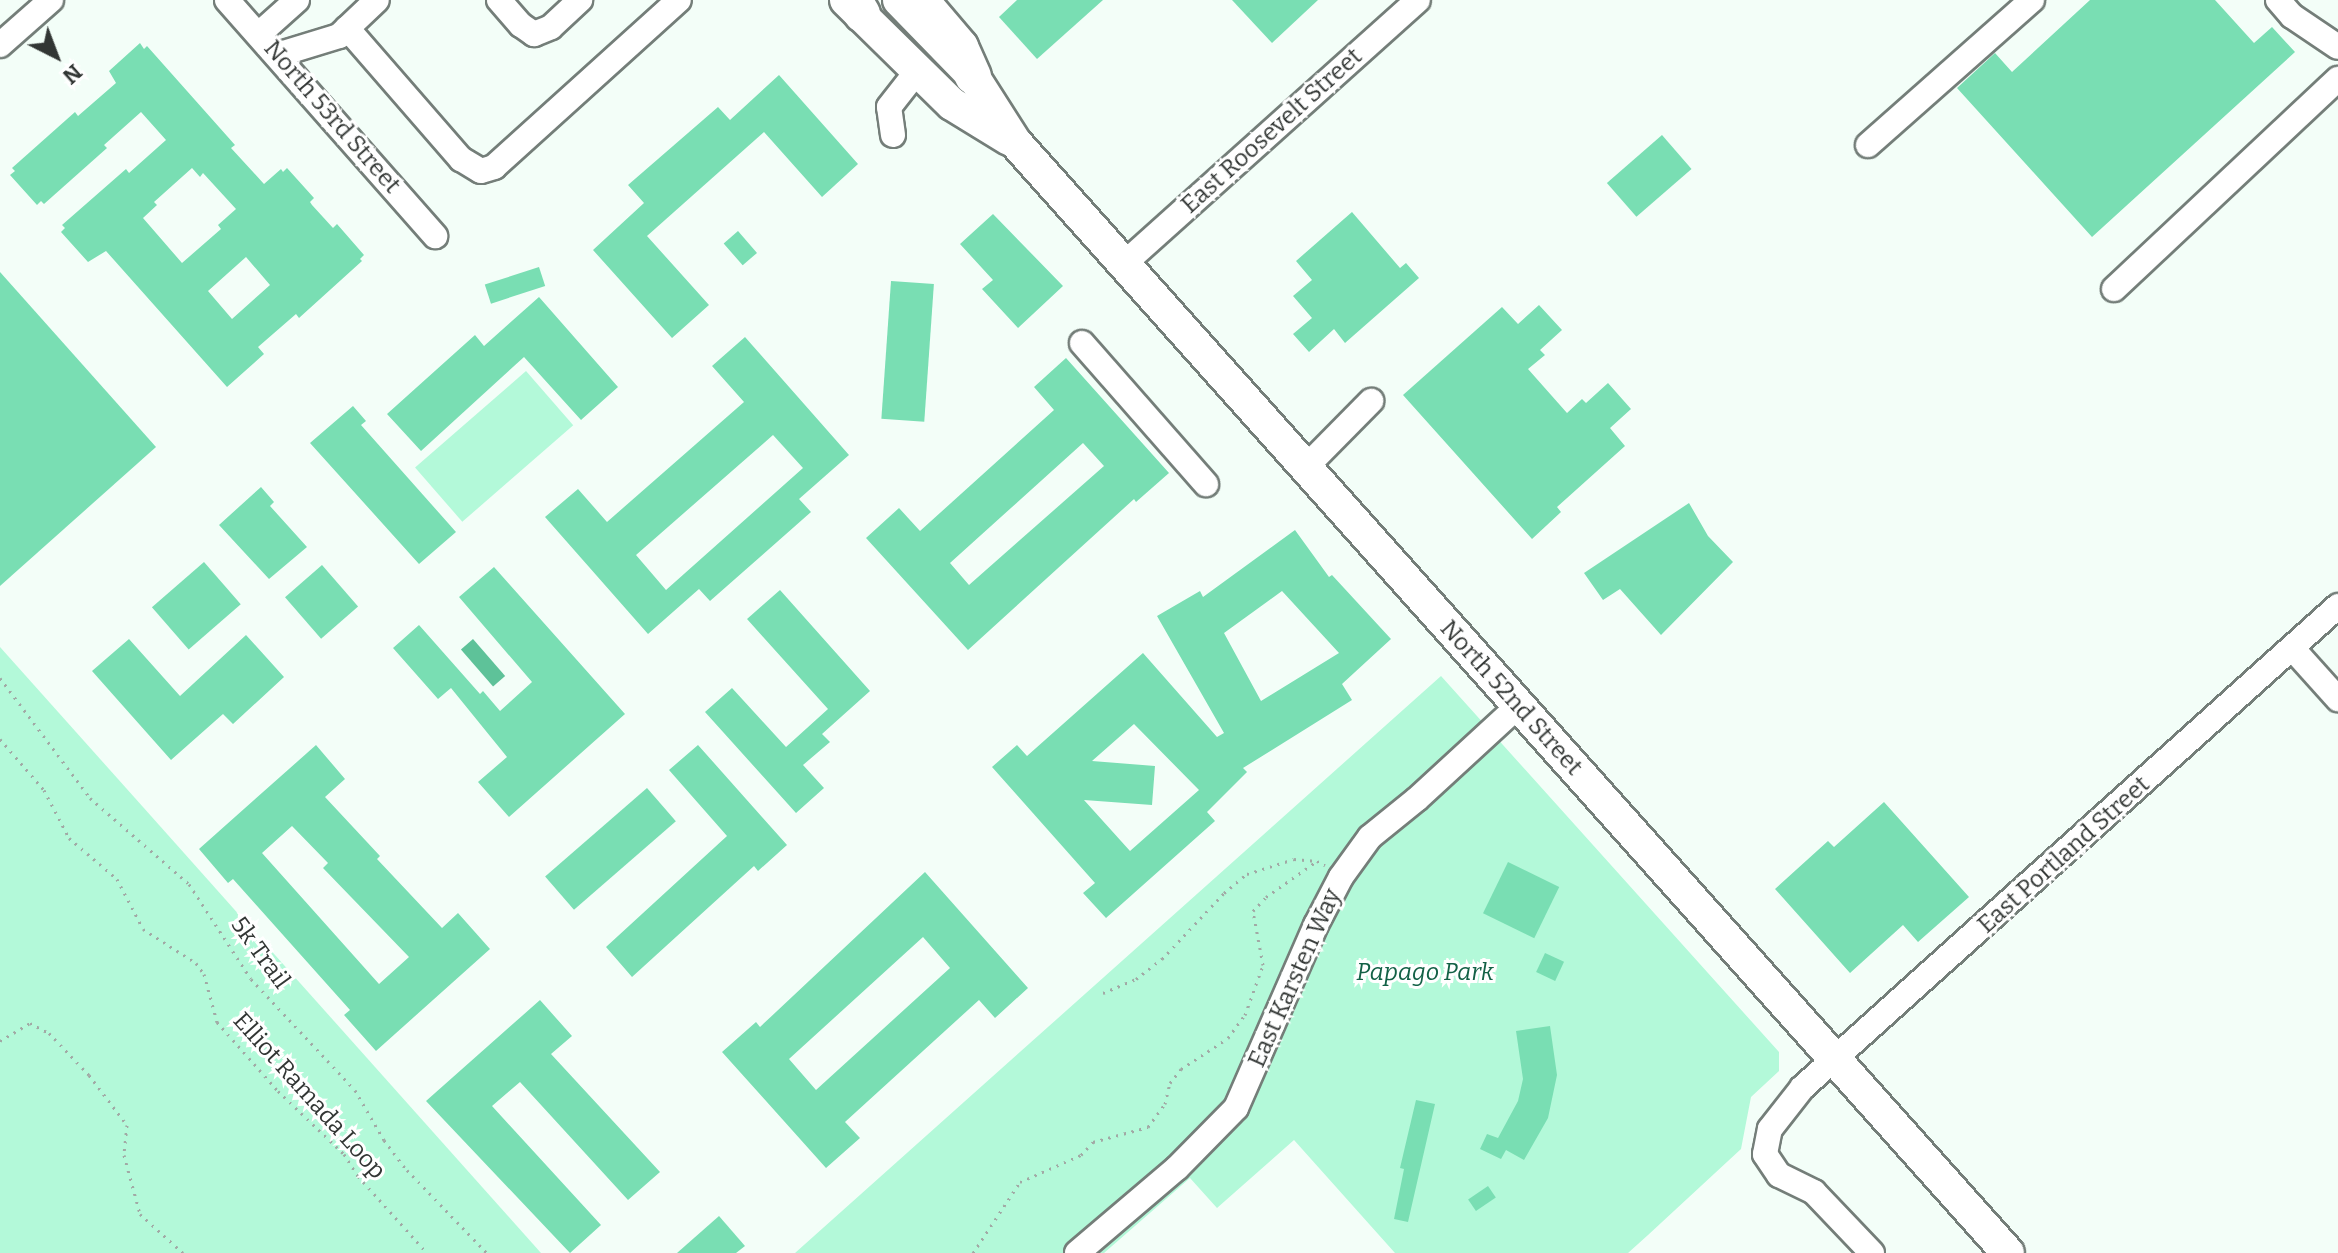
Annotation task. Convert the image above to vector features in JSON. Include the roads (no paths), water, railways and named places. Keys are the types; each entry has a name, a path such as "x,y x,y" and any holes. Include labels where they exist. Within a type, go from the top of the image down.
{"highway":[{"path":"920,0 960,47 973,76"}],"main road":[{"name":"North 52nd Street","path":"899,0 973,76 1015,142 1126,262 2008,1253"},
{"name":"North 52nd Street","path":"854,5 952,104 1015,142"}],"street":[{"path":"0,45 51,0"},
{"name":"North 53rd Street","path":"227,0 435,236"},
{"path":"259,34 297,0"},
{"path":"277,55 339,36 377,0"},
{"path":"499,0 521,25 534,34 551,27 580,0"},
{"path":"347,28 461,159 481,171 494,167 679,0"},
{"name":"East Roosevelt Street","path":"1126,262 1418,0"},
{"path":"1868,145 2032,0"},
{"path":"2278,0 2292,16 2338,47"},
{"path":"893,135 889,107 918,70"},
{"path":"2114,289 2338,79"},
{"path":"1082,343 1206,484"},
{"path":"1306,467 1371,401"},
{"name":"East Portland Street","path":"1872,1253 1814,1192 1779,1175 1765,1154 1770,1129 1802,1088 2338,606"},
{"path":"2292,648 2338,699"},
{"name":"East Karsten Way","path":"1077,1253 1177,1168 1236,1108 1316,925 1341,877 1370,837 1417,799 1518,706"}],"park label":[{"name":"Papago Park","path":"1425,973"}]}
